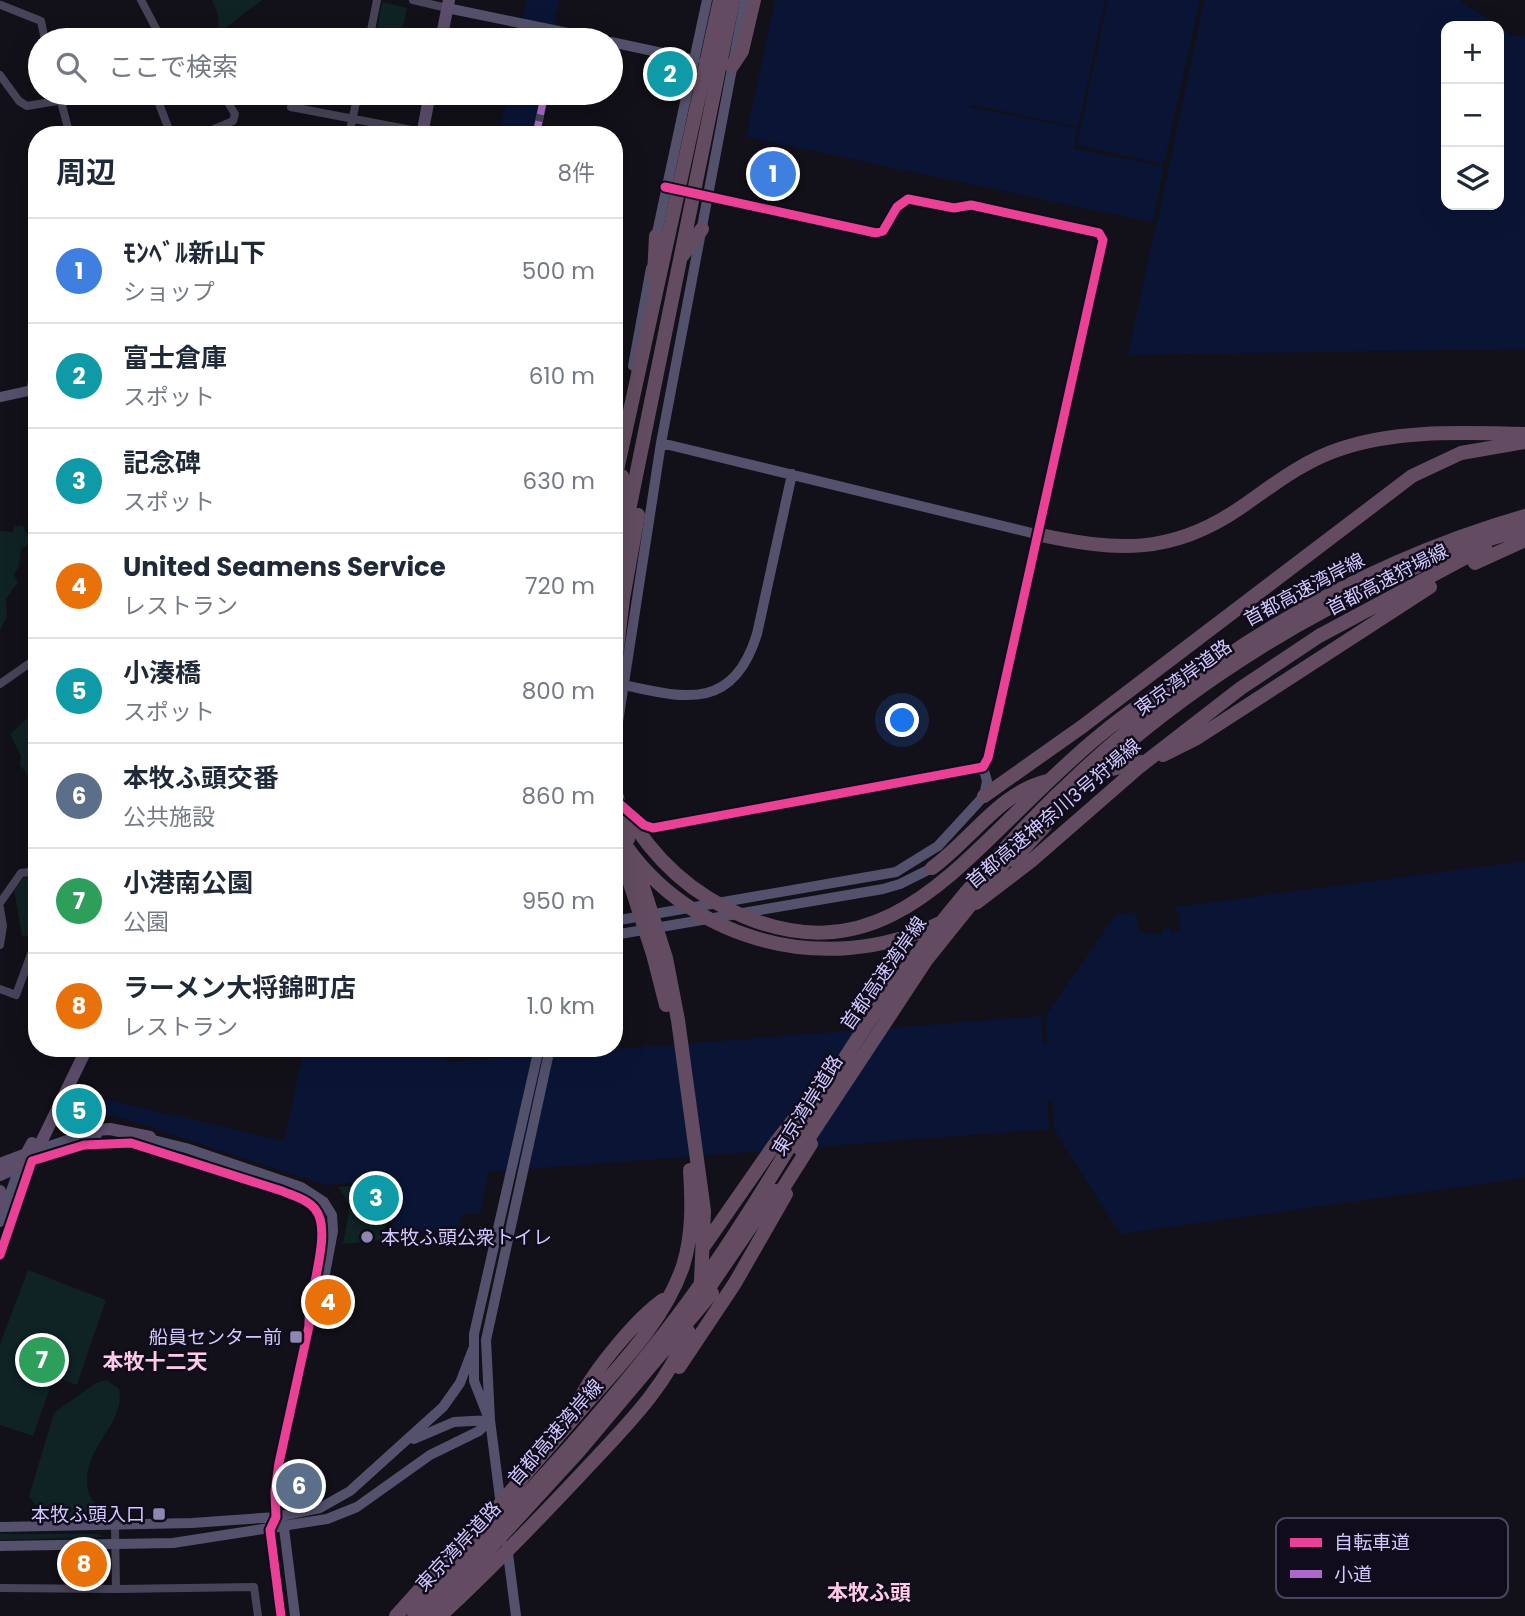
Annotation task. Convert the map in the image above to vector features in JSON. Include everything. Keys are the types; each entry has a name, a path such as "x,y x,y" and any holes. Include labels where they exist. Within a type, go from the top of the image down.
{"highway":[{"path":"623,444 720,0"},
{"path":"623,540 733,0"},
{"path":"732,66 742,51 754,0"},
{"path":"623,411 654,278 674,217"},
{"path":"623,504 655,359 660,314 671,272 702,229"},
{"path":"623,472 648,357 656,236"},
{"path":"623,598 664,376 671,304"},
{"path":"1036,534 1112,548 1156,545 1196,533 1223,519 1309,462 1358,443 1394,437 1525,434"},
{"path":"984,796 1083,726 1412,477 1461,453 1525,442"},
{"name":"首都高速湾岸線","path":"415,1616 549,1469 669,1327 766,1188 864,1030 957,903 1025,825 1100,752 1167,697 1235,649 1308,606 1382,569 1466,535 1525,516"},
{"name":"首都高速湾岸線","path":"434,1616 567,1471 654,1367 719,1280 906,994 984,889 1058,809 1118,754 1186,699 1294,630 1380,584 1444,556 1525,531"},
{"name":"東京湾岸道路","path":"428,1616 579,1451 721,1281 882,1034 958,926 1027,844 1102,771 1196,696 1303,628 1414,574 1525,531"},
{"name":"東京湾岸道路","path":"415,1616 544,1481 663,1345 730,1260 927,959 1008,857 1072,792 1159,716 1223,670 1278,636 1336,604 1412,569 1525,531"},
{"name":"首都高速狩場線","path":"1287,656 1352,617 1454,567 1504,536"},
{"path":"932,868 960,846 1013,796 1034,785 1122,768 1157,757 1197,738 1424,590 1525,540"},
{"name":"首都高速神奈川3号狩場線","path":"623,804 655,855 678,877 714,902 750,919 783,928 829,931 859,926 895,914 931,893 1102,734 1159,692 1235,649"},
{"name":"首都高速神奈川3号狩場線","path":"623,840 638,862 664,888 698,912 729,929 768,942 816,950 893,941 931,928 988,895 1203,716 1287,656"},
{"path":"440,1616 514,1547 646,1402 681,1348 698,1298 704,1259 704,1211 676,1007 666,958 623,825"},
{"path":"415,1616 489,1517 640,1339 665,1303 683,1265 692,1214 691,1186 670,1024 653,954 623,861"},
{"path":"396,1616 462,1542 663,1300 777,1141 864,1030"},
{"path":"452,1616 520,1549 620,1443 695,1345 779,1207 825,1118"},
{"path":"520,1549 709,1306 769,1211"},
{"path":"462,1542 663,1345"}],"main road":[{"path":"443,28 448,4"},
{"path":"424,126 428,105"},
{"path":"32,1155 74,1057"},
{"path":"0,1175 19,1167 32,1155 83,1057"},
{"path":"62,1101 67,1118 73,1128 80,1131 110,1129 150,1137"},
{"path":"0,1164 32,1155"},
{"path":"0,1191 0,1204"}],"street":[{"path":"141,0 156,28"},
{"path":"371,28 377,0"},
{"path":"413,0 448,4 544,28"},
{"path":"623,405 665,187 707,0"},
{"path":"623,661 661,443 745,0"},
{"path":"2,4 41,21 42,28"},
{"path":"623,45 732,66"},
{"path":"0,75 19,102 27,106 36,105"},
{"path":"62,105 68,126"},
{"path":"160,105 168,126"},
{"path":"221,126 233,121 235,114 229,105"},
{"path":"351,126 356,105"},
{"path":"539,126 543,105"},
{"path":"290,107 385,126"},
{"path":"623,918 896,872 938,846 984,796 987,780 983,767 988,758 1103,240 1098,233 971,205 954,208 908,199 894,211 883,231 876,233 665,187"},
{"path":"0,397 28,391"},
{"path":"661,443 1036,534"},
{"path":"623,685 693,697 725,686 740,674 750,658 757,634 792,474"},
{"path":"0,684 28,664"},
{"path":"623,807 644,825 653,828 983,767"},
{"path":"623,933 883,889 908,881 932,868"},
{"path":"0,945 3,926 0,905 21,873 28,872"},
{"path":"0,989 16,995 28,962"},
{"path":"490,1420 476,1390 473,1349 477,1319 515,1178 542,1057"},
{"path":"32,1155 92,1135 150,1137 301,1187 324,1202 332,1215 333,1231 318,1311 309,1326"},
{"path":"32,1155 84,1145 131,1143 305,1200 318,1212 323,1231 308,1308 309,1326 279,1463 275,1491 276,1517 270,1530 281,1616"},
{"path":"0,1255 32,1155"},
{"path":"0,1222 19,1167"},
{"path":"515,1178 486,1340 490,1420 516,1616"},
{"path":"0,1527 115,1525 276,1517 313,1510 337,1500 405,1443 454,1393 473,1349"},
{"path":"405,1443 445,1424 464,1420 490,1420"},
{"path":"0,1546 173,1543 327,1520 350,1511 430,1455 479,1431 490,1420"},
{"path":"276,1517 284,1528 295,1616"},
{"path":"115,1525 116,1589"},
{"path":"0,1588 254,1587 258,1616"}],"green space":[{"path":"212,0 262,0 226,28 217,28"},
{"path":"382,2 407,8 403,28 377,28"},
{"path":"23,525 28,544 21,549 19,566 14,575 18,582 6,599 7,617 0,630 0,531 13,532 14,527"},
{"path":"28,717 28,775 20,765 21,756 10,734"},
{"path":"28,876 28,937 22,936 14,890 24,877"},
{"path":"396,1182 382,1240 343,1244 350,1205 338,1187"},
{"path":"28,1270 106,1300 77,1385 54,1377 33,1436 0,1425 0,1344"},
{"path":"107,1380 119,1389 120,1402 90,1462 87,1476 89,1494 104,1518 71,1519 53,1516 36,1506 29,1496 54,1413 96,1383"},
{"path":"0,1534 98,1534 106,1537 0,1540"}],"water":[{"path":"527,0 559,0 554,28 521,28"},
{"path":"775,0 1459,0 1490,21 1441,21 1441,210 1504,210 1504,30 1512,36 1525,35 1525,349 1128,355 1156,223 746,137"},
{"path":"505,105 540,105 536,126 501,126"},
{"path":"1525,861 1525,1178 1120,1234 1054,1129 1052,1101 1047,1102 1050,1129 489,1172 480,1213 462,1215 459,1229 395,1234 390,1230 399,1179 325,1185 122,1118 78,1109 83,1094 284,1141 302,1057 444,1057 448,1062 512,1057 623,1057 623,1048 1041,1016 1043,1044 1047,1044 1046,1016 1115,915 1136,912 1139,932 1162,935 1162,929 1170,928 1171,933 1180,931 1180,917 1174,907"}],"pier":[{"path":"1105,0 1108,0 1077,145 1164,164 1200,0 1204,0 1157,223 1153,222 1164,167 1074,148 1077,128 969,107 975,105 1078,127"}],"marked path":[{"path":"538,126 542,105"}],"cycle path":[{"path":"623,807 644,825 653,828 983,767 988,758 1103,240 1099,233 971,205 954,208 908,199 897,207 883,231 876,233 665,187"},
{"path":"0,1255 32,1161 84,1145 131,1143 282,1191 304,1200 315,1209 320,1219 321,1248 309,1326 279,1463 275,1491 276,1517 270,1530 281,1616"}],"place":[{"name":"富士倉庫","path":"670,74"},
{"name":"ﾓﾝﾍﾞﾙ新山下","path":"773,174"},
{"name":"小湊橋","path":"79,1111"},
{"name":"記念碑","path":"376,1198"},
{"name":"本牧ふ頭公衆トイレ","path":"367,1237"},
{"name":"United Seamens Service","path":"328,1302"},
{"name":"船員センター前","path":"296,1337"},
{"name":"小港南公園","path":"42,1360"},
{"name":"本牧ふ頭交番","path":"299,1486"},
{"name":"本牧ふ頭入口","path":"159,1514"},
{"name":"ラーメン大将錦町店","path":"84,1564"}],"district":[{"name":"本牧十二天","path":"155,1362"},
{"name":"本牧ふ頭","path":"869,1593"}]}
